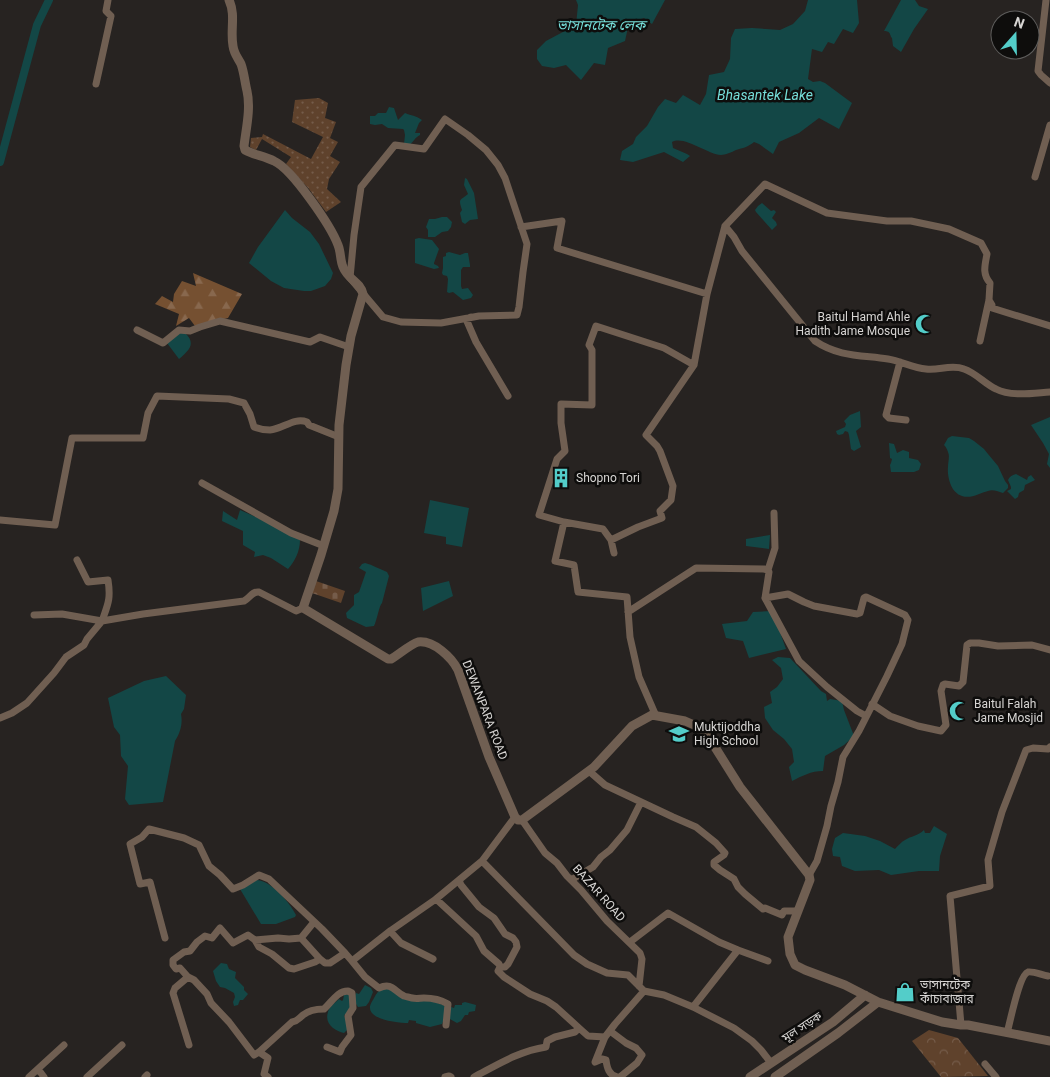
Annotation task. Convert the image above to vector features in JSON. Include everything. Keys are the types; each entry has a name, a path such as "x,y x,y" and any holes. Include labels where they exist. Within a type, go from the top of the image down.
{"street":[{"path":"96,84 111,16 106,12 108,0"},
{"path":"34,615 62,614 102,621 244,601 256,592 296,611 303,608 324,546 338,489 339,425 349,347 362,293 361,287 350,278 344,269 339,246 328,225 305,192 275,161 245,150 248,94 233,45 232,27 234,17 230,0"},
{"path":"1046,0 1038,71 1050,83"},
{"path":"350,278 361,186 395,145 424,149 445,120 468,134 486,150 498,165 505,178 527,244 517,315 466,318 476,342 508,396"},
{"path":"1034,178 1050,125"},
{"path":"611,540 662,518 660,511 671,500 673,486 662,456 657,446 646,435 694,365 707,294 725,226 765,184 828,213 887,221 911,221 949,230 981,243 987,254 984,272 990,284 989,300 980,341"},
{"path":"521,227 562,220 557,248 707,294"},
{"path":"725,226 742,251 814,340 824,347 862,356 890,359 926,370 947,367 963,368 983,379 997,390 1015,394 1050,392"},
{"path":"362,293 383,317 402,322 441,323 472,317"},
{"path":"989,300 992,308 1050,326"},
{"path":"137,330 163,342 178,330 190,331 200,326 220,321 310,342 320,337 349,347"},
{"path":"614,553 611,540 603,529 539,515 558,459 565,451 561,423 561,404 592,405 592,350 589,345 596,326 664,348 694,365"},
{"path":"900,362 886,415 889,418 906,420"},
{"path":"0,520 55,525 72,438 143,438 148,413 157,396 229,399 244,402 254,427 260,430 272,430 302,420 307,422 309,426 339,437"},
{"path":"202,484 292,533 324,546"},
{"path":"774,513 775,548 768,570 765,598 799,661 827,687 866,716"},
{"path":"564,522 556,562 574,565 578,592 627,597 630,637 639,677 656,716"},
{"path":"0,718 27,703 66,657 84,644 102,621 110,592 108,580 88,582 77,560"},
{"path":"628,612 696,568 768,570"},
{"path":"765,598 788,594 814,606 857,614 860,613 864,598 866,597 905,615 908,620 902,644 843,757 817,861 809,875"},
{"name":"DEWANPARA ROAD","path":"303,608 388,659 417,642 426,643 439,649 454,662 489,756 518,819"},
{"path":"872,704 890,716 918,726 942,731 946,724 941,690 945,684 959,686 963,682 967,645 970,643 998,646 1032,645 1050,650"},
{"path":"352,962 390,931 436,900 482,861 518,819 589,771 632,726 652,715 685,721 701,728 740,787 809,875 810,880 788,937 790,954 795,965 844,985 878,1002 942,1022 968,1025 1050,1041"},
{"path":"961,1025 950,896 990,886 988,860 1002,812 1026,750 1033,748 1048,749 1050,747"},
{"path":"589,771 605,785 696,827 708,836 725,853 714,864 734,879 738,887 763,909 765,908 782,915 784,911 797,911"},
{"path":"571,880 592,867 610,850 627,830 641,802"},
{"name":"BAZAR ROAD","path":"518,819 545,853 558,863 606,920 640,952 642,959 641,988"},
{"path":"166,938 150,882 140,884 130,844 142,837 149,829 184,838 198,845 209,866 233,889 259,876 269,879 345,953 365,977 379,988 390,986 403,995 414,999 434,999 448,1004 446,1025"},
{"path":"482,861 574,955 587,964 607,973 628,975 641,988 693,1007 726,1024 745,1036 761,1050 771,1063"},
{"path":"459,880 479,907 494,918 505,934 516,942 517,947 508,964 500,967"},
{"path":"436,900 476,936 484,951 499,964 498,971 504,977 530,994 556,1007 588,1036 605,1037"},
{"path":"630,942 668,914 719,942 768,961"},
{"path":"255,940 300,938 314,922"},
{"path":"320,959 294,969 288,968 272,954 260,947 248,935 233,943 220,928 212,938 204,936 190,951 184,952 173,960 172,964 176,969 180,968 207,994 211,1003 229,1022 254,1054 259,1052 292,1022 297,1021 303,1015 316,1009 324,1009 337,995 348,990 352,993 353,1002 353,1008 348,1016 351,1035 340,1052 327,1047"},
{"path":"390,931 401,943 434,958"},
{"path":"300,938 325,963 330,963 345,953"},
{"path":"693,1007 738,950"},
{"path":"1008,1033 1023,976 1029,972 1048,976"},
{"path":"188,977 172,993 189,1045"},
{"path":"610,1031 636,1048 642,1055 637,1063 619,1077 614,1076 608,1071 606,1060 602,1059 595,1062 605,1037 641,988"},
{"name":"মূল সড়ক","path":"750,1077 833,1022 865,995"},
{"name":"মূল সড়ক","path":"775,1077 838,1034 878,1002"},
{"path":"474,1077 508,1058 534,1048 546,1047 547,1041 575,1032 579,1028"},
{"path":"87,1077 122,1045"},
{"path":"29,1077 64,1046"},
{"path":"259,1052 268,1058 264,1074 268,1077"},
{"path":"985,1064 996,1077"},
{"path":"38,1069 44,1077"},
{"path":"445,1077 452,1077"}],"green space":[{"path":"319,98 328,103 325,118 336,122 330,138 338,142 330,156 340,162 329,179 327,189 341,202 326,212 309,189 286,164 291,157 262,139 256,150 250,147 251,138 262,137 263,134 311,159 323,137 292,122 295,100"},
{"path":"193,273 242,294 228,318 195,326 189,318 176,326 179,314 155,304 162,296 173,302 174,294 182,281 196,286"},
{"path":"316,581 345,591 341,603 312,593"},
{"path":"929,1030 958,1038 988,1076 941,1077 912,1041"}],"water":[{"name":"ভাসানটেক লেক","path":"576,0 665,0 652,24 644,18 629,23 625,41 608,48 605,65 594,63 581,80 566,65 554,68 542,66 537,59 537,50 546,41 576,25 578,5"},
{"name":"Bhasantek Lake","path":"808,0 857,0 859,23 853,33 843,29 834,44 828,42 822,52 812,49 808,79 813,82 820,81 825,83 852,103 839,129 819,118 799,133 779,142 773,154 754,142 721,155 683,141 677,141 672,142 673,148 690,156 683,162 664,152 633,162 620,160 622,151 633,144 636,137 647,126 665,99 676,103 683,95 700,105 706,94 709,75 724,72 730,59 731,38 735,29 780,30 793,24 805,11"},
{"path":"901,0 915,0 919,6 928,9 901,52 893,46 889,32 884,31"},
{"path":"389,107 394,108 398,120 405,113 422,120 415,133 420,133 420,135 408,146 404,144 405,135 403,129 388,128 382,124 370,124 370,116 386,113"},
{"path":"465,178 474,193 478,219 470,220 465,224 462,222 460,213 462,210 460,200 468,194 464,185"},
{"path":"762,203 771,211 774,210 776,212 772,218 777,225 772,230 755,210"},
{"path":"285,210 310,232 319,244 333,273 325,286 311,291 284,288 271,281 249,263 258,247"},
{"path":"447,217 452,222 451,227 448,231 442,232 435,237 428,237 426,227 429,219"},
{"path":"415,239 432,240 439,249 434,264 439,268 434,269 415,263"},
{"path":"449,252 460,255 468,253 470,267 463,267 461,270 461,286 462,289 468,288 473,295 471,298 463,300 453,292 447,292 448,279 442,273 443,257"},
{"path":"180,333 185,333 189,337 191,344 179,359 167,343"},
{"path":"860,411 861,427 856,431 861,447 854,451 851,449 848,432 845,431 839,435 836,431 845,427 844,421 850,415"},
{"path":"1050,417 1050,468 1047,464 1049,454 1031,425"},
{"path":"952,436 969,438 984,449 998,466 1008,485 1008,488 1003,493 990,490 965,497 955,492 949,480 949,455 944,445 948,438"},
{"path":"889,443 894,444 897,453 903,450 909,452 909,458 918,460 921,464 919,470 914,472 891,472 890,465 892,459 890,458"},
{"path":"1016,474 1027,480 1031,475 1035,480 1025,485 1024,490 1015,499 1007,491 1011,489 1008,479"},
{"path":"430,500 469,508 462,547 446,544 446,537 424,533"},
{"path":"240,510 300,540 297,556 288,569 263,555 254,557 255,552 243,545 243,531 222,521 223,511 237,520"},
{"path":"770,535 769,549 746,546 746,539"},
{"path":"365,563 387,572 389,576 374,626 366,627 347,618 346,613 354,605 354,595 359,592 366,572 359,568"},
{"path":"449,581 453,596 423,611 421,588"},
{"path":"771,611 786,649 749,658 743,641 726,638 722,624 747,621 753,612"},
{"path":"778,657 790,658 826,694 827,701 830,699 842,701 854,736 844,745 825,756 823,771 811,773 792,781 789,767 794,762 792,749 773,730 765,718 764,707 772,703 770,692 783,679 781,668 772,660"},
{"path":"166,676 186,695 184,709 181,714 181,728 175,741 163,802 129,805 125,799 128,766 121,756 120,735 114,727 108,698 144,681"},
{"path":"934,826 947,834 940,856 939,871 919,871 891,875 879,870 855,871 842,866 840,857 833,856 832,849 835,838 843,833 865,836 895,849 907,839 924,830 925,833 930,833"},
{"path":"257,880 269,884 280,893 293,910 296,915 295,917 276,924 261,924 240,889"},
{"path":"221,963 227,964 229,969 236,972 235,978 248,994 243,1000 240,1000 238,1005 234,1006 234,993 220,987 216,981 213,971"},
{"path":"365,985 371,988 373,992 366,1006 358,1007 353,999 356,993 359,994"},
{"path":"388,988 416,1002 432,1002 447,1007 442,1024 430,1027 416,1023 416,1021 409,1020 408,1023 398,1022 385,1020 374,1015 370,1007 372,1002 379,991"},
{"path":"349,994 352,1004 347,1014 344,1015 349,1028 344,1033 337,1031 331,1026 327,1016 332,1005 339,999 342,1001 344,995"},
{"path":"465,1002 476,1005 475,1011 469,1012 468,1015 465,1015 457,1023 448,1018 451,1007 454,1008 455,1005 462,1005"}],"waterway":[{"path":"0,162 37,25 49,0"}],"place":[{"name":"Baitul Hamd Ahle Hadith Jame Mosque","path":"925,324"},
{"name":"Shopno Tori","path":"561,478"},
{"name":"Baitul Falah Jame Mosjid","path":"959,711"},
{"name":"Muktijoddha High School","path":"679,734"},
{"name":"ভাসানটেক কাঁচাবাজার","path":"905,992"}]}
